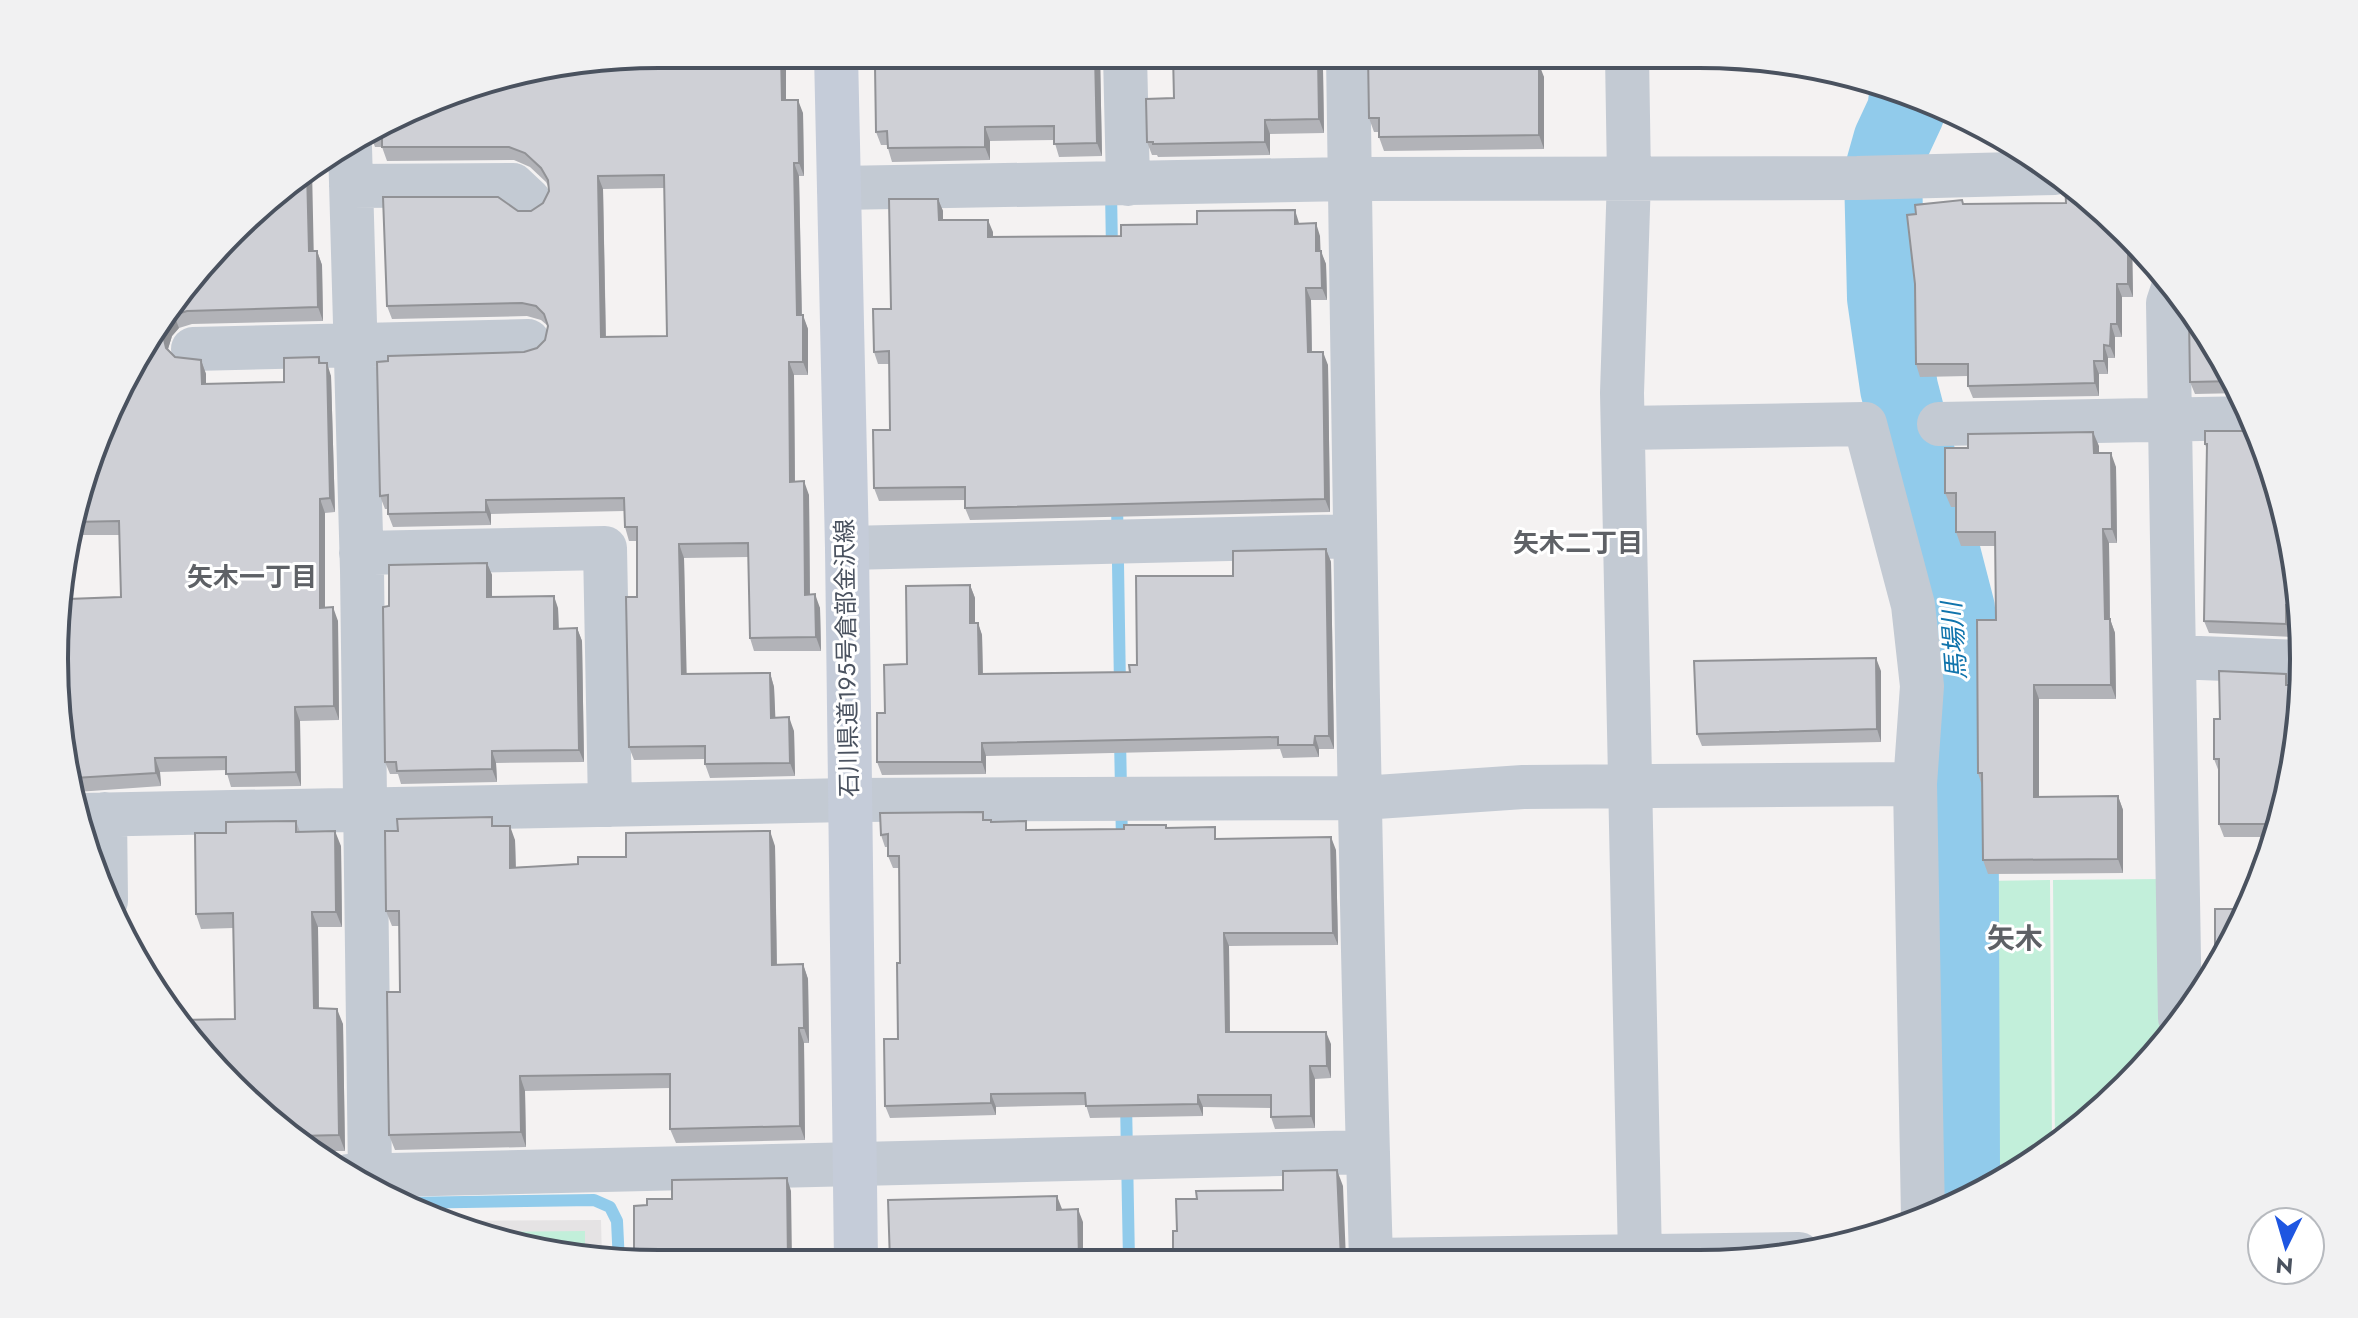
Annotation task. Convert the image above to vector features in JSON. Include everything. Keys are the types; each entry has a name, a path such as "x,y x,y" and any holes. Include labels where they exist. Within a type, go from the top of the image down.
{"main road":[{"name":"石川県道195号倉部金沢線","path":"836,68 847,548 856,1250"}],"street":[{"path":"1117,184 1124,68"},
{"path":"1348,68 1362,798 1362,975 1371,1250"},
{"path":"1627,68 1629,178 1623,428 1640,1250"},
{"path":"359,1168 365,810 350,167 513,185 529,200"},
{"path":"839,188 1350,179 1857,178 2035,174"},
{"path":"2169,300 2180,1002"},
{"path":"193,349 528,341"},
{"path":"1939,424 2238,418"},
{"path":"1623,428 1865,424 1913,605 1922,686 1915,784 1923,1206"},
{"path":"847,548 1355,536"},
{"path":"361,553 605,548 610,805"},
{"path":"2175,657 2290,662"},
{"path":"99,847 94,815 849,800 1362,798 1523,787 1915,784"},
{"path":"372,1176 1368,1152"}],"shaded area":[{"path":"601,1220 602,1247 544,1239 475,1221"}],"green space":[{"path":"2161,879 2162,1026 2117,1077 2055,1131 2053,880"},
{"path":"2050,880 2052,1133 1987,1175 1985,1154 1983,881"},
{"path":"585,1231 585,1245 544,1239 513,1232"}],"building":[{"path":"781,68 782,100 798,100 799,163 794,163 797,315 803,315 803,362 789,362 790,482 804,481 805,595 815,594 816,637 750,638 748,543 679,544 682,674 770,673 771,718 789,717 790,763 705,764 705,746 629,747 626,597 637,597 637,527 625,527 624,498 486,500 486,512 388,514 388,495 380,496 377,362 388,361 388,356 524,352 537,348 545,340 548,326 544,314 536,306 522,303 387,306 383,197 498,197 518,211 531,211 543,203 549,191 548,180 541,168 525,153 509,147 382,147 382,137 433,113 469,99 544,79 620,69","holes":["664,175 667,336 601,337 598,176"]},
{"path":"875,68 1095,68 1097,143 1054,144 1054,126 985,127 985,147 888,148 887,131 876,132"},
{"path":"1173,68 1318,68 1319,119 1265,120 1265,142 1147,142 1146,99 1174,98"},
{"path":"1368,68 1539,68 1539,135 1379,137 1379,118 1369,118"},
{"path":"307,184 309,251 317,251 318,307 180,313 241,241"},
{"path":"2066,196 2128,253 2128,284 2117,284 2117,324 2111,324 2110,346 2104,345 2104,361 2094,361 2095,383 1968,386 1968,364 1916,364 1915,284 1907,215 1916,214 1915,205 1962,200 1963,204 2066,203"},
{"path":"889,199 938,199 939,220 988,220 988,237 1121,236 1121,225 1197,224 1197,211 1295,210 1295,224 1316,223 1316,251 1321,251 1322,288 1306,288 1308,352 1323,352 1325,499 965,508 965,487 874,488 873,430 890,430 889,351 874,352 873,309 891,309"},
{"path":"2189,330 2220,381 2190,382"},
{"path":"164,338 166,348 175,357 201,360 202,384 284,382 284,358 319,357 319,363 327,363 330,498 320,499 320,608 333,607 334,706 295,707 296,772 226,774 226,757 155,758 156,773 80,778 69,698 71,599 121,597 119,521 84,522 113,433 147,363"},
{"path":"2205,431 2245,433 2259,469 2279,544 2287,605 2286,624 2204,621"},
{"path":"2093,432 2094,453 2111,453 2112,529 2103,529 2105,619 2110,619 2111,685 2034,685 2034,797 2118,796 2118,859 1983,860 1982,773 1978,773 1977,620 1996,620 1995,532 1956,532 1956,493 1945,493 1945,448 1968,448 1968,434"},
{"path":"1326,549 1329,736 1315,736 1314,745 1278,745 1278,737 982,743 982,762 877,762 877,713 885,713 884,665 907,664 906,586 970,585 970,623 978,623 979,674 1130,672 1129,665 1137,665 1136,576 1233,576 1233,551"},
{"path":"487,563 487,597 554,596 554,629 577,628 579,750 492,751 492,769 397,771 396,762 385,762 383,607 389,606 389,565"},
{"path":"1876,658 1877,729 1697,734 1694,661"},
{"path":"2219,671 2286,674 2286,685 2289,685 2285,736 2266,824 2219,824 2219,759 2214,759 2214,719 2220,719"},
{"path":"983,812 983,820 991,822 1026,821 1026,830 1124,829 1124,825 1166,825 1166,828 1215,827 1215,839 1331,837 1333,933 1224,933 1226,1032 1326,1032 1327,1066 1310,1066 1311,1116 1271,1117 1271,1095 1198,1095 1198,1104 1086,1106 1085,1093 991,1094 991,1103 885,1106 884,1039 898,1039 899,856 888,856 888,834 881,835 880,813"},
{"path":"492,817 492,826 510,826 510,868 578,864 578,857 626,857 626,833 770,831 772,965 803,964 804,1028 799,1028 800,1126 670,1129 670,1074 520,1076 521,1132 389,1135 387,992 400,992 399,911 386,911 385,831 398,831 397,819"},
{"path":"296,821 296,832 335,831 336,912 312,912 314,1008 337,1009 339,1135 310,1136 299,1128 241,1077 191,1020 235,1019 233,913 196,914 195,833 226,833 226,822"},
{"path":"2215,909 2234,909 2229,920 2215,946"},
{"path":"1337,1170 1341,1250 1173,1250 1173,1231 1177,1231 1176,1199 1197,1199 1196,1191 1283,1190 1283,1171"},
{"path":"787,1178 788,1250 634,1249 634,1206 647,1205 647,1199 672,1199 672,1180"},
{"path":"1057,1196 1057,1210 1078,1209 1079,1250 890,1250 888,1200"}],"waterway":[{"name":"馬場川","path":"1907,106 1883,173 1886,298 1899,388 1956,609 1963,1187"},
{"path":"1111,190 1112,251"},
{"path":"1117,502 1120,687"},
{"path":"1120,738 1122,843"},
{"path":"1126,1102 1129,1250"},
{"path":"428,1203 594,1200 610,1207 617,1221 618,1249"}],"district":[{"name":"矢木二丁目","path":"1578,543"},
{"name":"矢木一丁目","path":"252,577"},
{"name":"矢木","path":"2015,938"}]}
